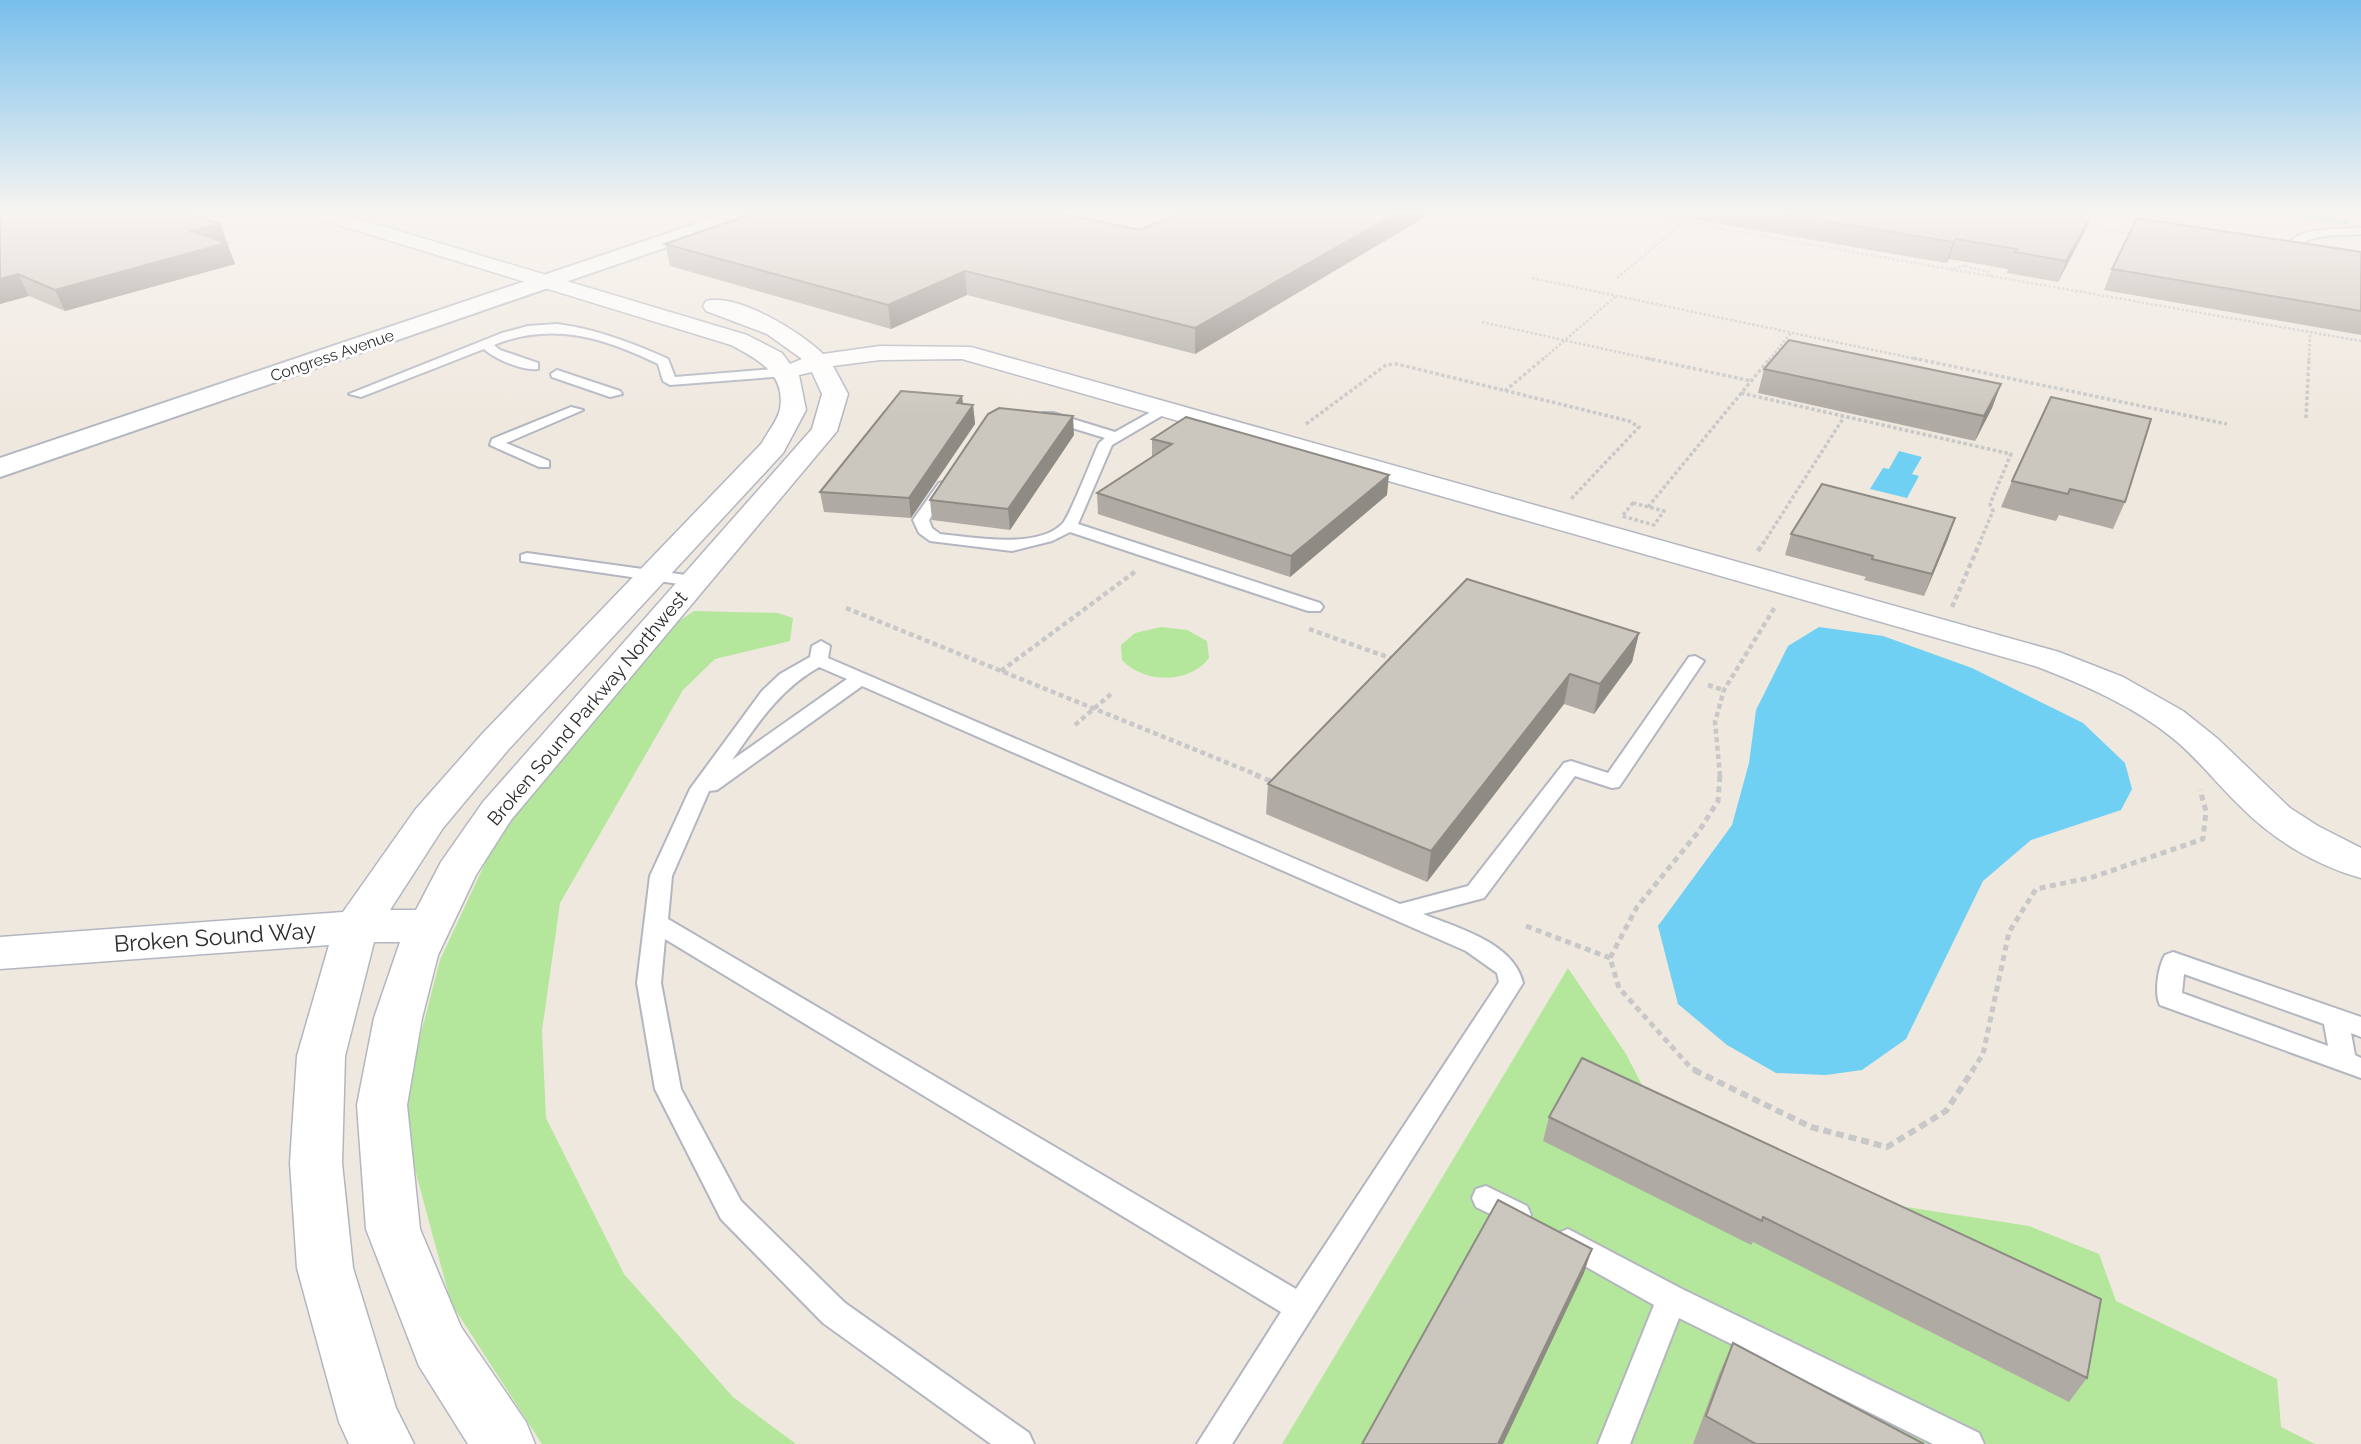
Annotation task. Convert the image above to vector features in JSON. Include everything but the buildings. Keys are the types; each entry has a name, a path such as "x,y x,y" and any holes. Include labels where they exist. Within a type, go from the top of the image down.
{"main road":[{"name":"Congress Avenue","path":"172,385 512,281"},
{"name":"Congress Avenue","path":"0,468 517,281"}],"street":[{"path":"592,281 751,317 796,341 809,368 979,359 1164,408 2052,660 2126,692 2185,730 2211,751 2253,797 2289,827 2361,864"},
{"name":"Broken Sound Parkway Northwest","path":"383,1444 370,1422 325,1268 316,1163 321,1056 356,927 446,800 495,742 773,447 793,410 809,368 832,382 835,396 824,431 497,811 456,872 416,955 398,1018 382,1105 393,1229 440,1346 504,1444"},
{"name":"Broken Sound Way","path":"0,953 356,927 431,925"}],"lane":[{"path":"356,394 524,331 562,328 656,358 664,362 670,381 809,368"},
{"path":"486,344 496,353 533,366"},
{"path":"557,374 615,394"},
{"path":"950,477 921,520 925,530 936,538 1013,546 1045,538 1069,526 1106,443 1164,408"},
{"path":"544,464 497,445 497,442 576,410"},
{"path":"1031,413 1117,437"},
{"path":"1069,526 1314,607"},
{"path":"527,558 694,581"},
{"path":"1018,1444 834,1313 731,1210 668,1089 649,983 661,876 697,794 769,695 820,653 861,678 1399,912 1491,955 1508,969 1511,983 1213,1444"},
{"path":"1399,912 1476,892 1571,766 1612,782 1695,661"},
{"path":"697,794 861,678"},
{"path":"656,923 1301,1308"},
{"path":"2352,1065 2169,998 2173,961 2361,1027"},
{"path":"2335,1018 2352,1065"},
{"path":"1486,1198 1671,1299 1968,1444"},
{"path":"1614,1444 1671,1299"}],"path":[{"path":"1548,281 2227,424"},
{"path":"2022,281 2361,341"},
{"path":"1505,391 1616,296"},
{"path":"1482,322 1751,381"},
{"path":"2306,418 2310,332"},
{"path":"1648,507 1791,333"},
{"path":"1304,430 1307,422 1386,365 1397,364 1629,421 1639,427 1566,504"},
{"path":"1741,394 2011,454 1990,504 1993,511 1951,610"},
{"path":"1756,555 1844,417"},
{"path":"1633,503 1648,507 1664,512 1654,524 1622,516 1633,503"},
{"path":"1002,671 1138,570"},
{"path":"1779,601 1724,690 1715,722 1721,764 1718,801 1637,907 1609,958 1619,988 1691,1068 1811,1127 1887,1147 1946,1111 1983,1054 2009,932 2036,889 2093,877 2203,838 2206,811 2199,785"},
{"path":"846,608 1276,783 1285,774"},
{"path":"1306,628 1395,659 1385,669"},
{"path":"1075,725 1112,693"},
{"path":"1526,926 1609,958"}],"green space":[{"path":"694,611 778,613 793,618 790,641 715,659 683,690 560,903 542,1031 546,1118 624,1274 733,1397 796,1444 542,1444 451,1303 400,1114 440,960 500,831 648,642"},
{"path":"1161,627 1187,630 1207,641 1209,658 1201,667 1190,673 1167,678 1142,673 1122,660 1121,645 1135,633"},
{"path":"1568,968 1626,1054 1656,1112 1822,1194 2029,1226 2099,1254 2116,1301 2277,1379 2281,1427 2315,1444 1282,1444"}],"water":[{"path":"1899,451 1922,457 1912,474 1919,476 1907,498 1870,489 1883,468 1889,469"},
{"path":"1819,627 1883,636 1972,668 2083,723 2125,763 2132,789 2121,810 2031,840 1983,881 1906,1039 1862,1070 1826,1075 1776,1073 1727,1045 1678,1004 1658,926 1732,825 1749,763 1756,710 1788,646"}]}
